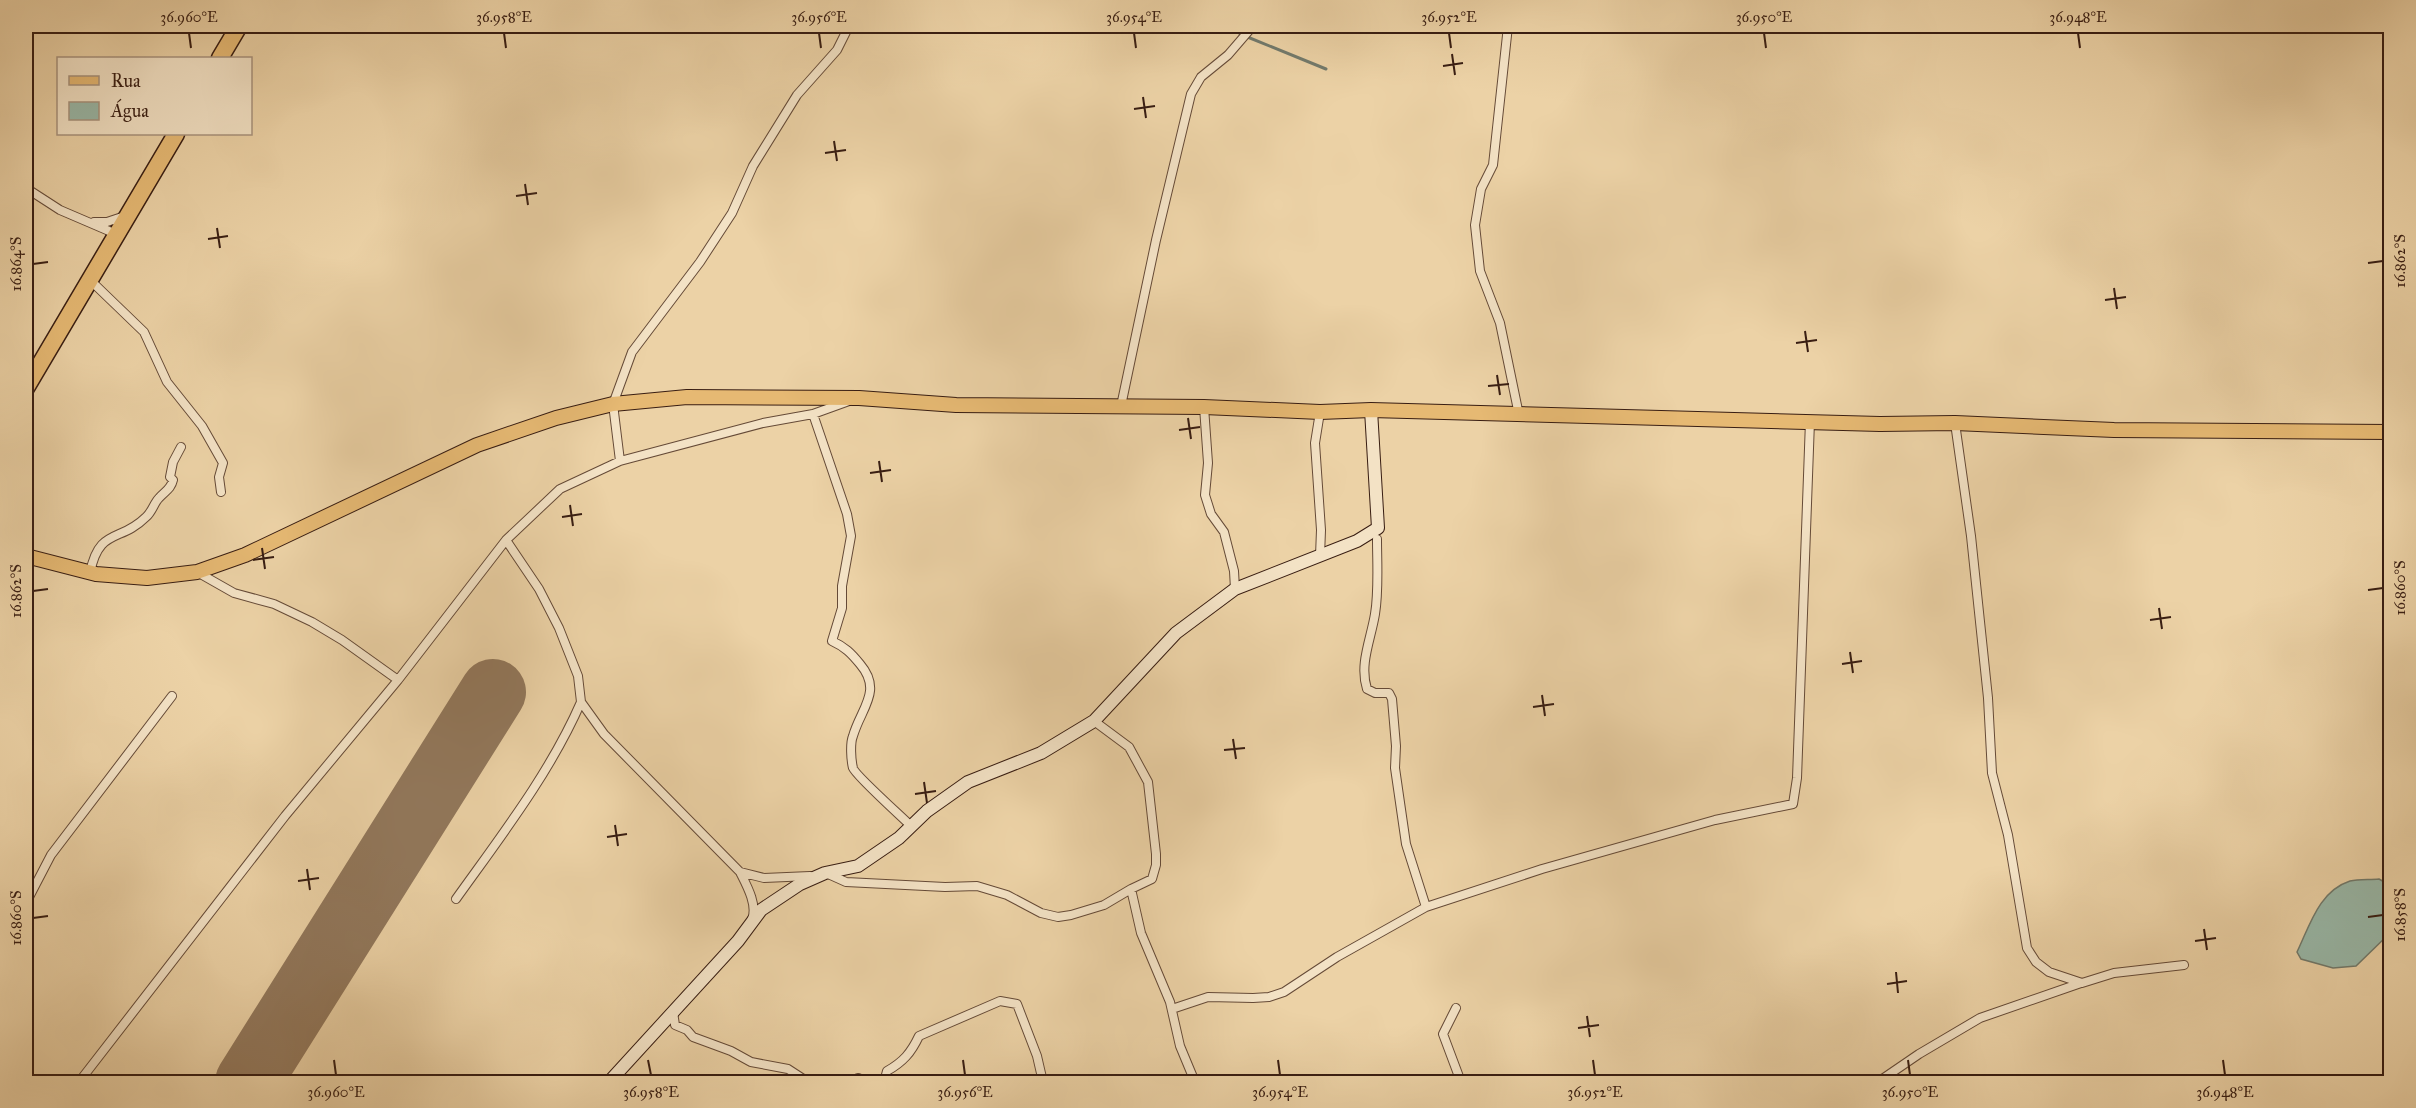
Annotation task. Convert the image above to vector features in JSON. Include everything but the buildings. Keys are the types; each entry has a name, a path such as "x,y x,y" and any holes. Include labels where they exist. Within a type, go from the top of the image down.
{"highway":[{"path":"221,57 239,26"},
{"path":"27,380 175,135"}],"main road":[{"path":"26,556 90,573 147,578 197,572 255,551 477,445 556,418 613,404 687,397 859,398 956,405 1204,407 1320,412 1371,410 1880,424 1955,423 2114,429 2391,432"},
{"path":"26,548 42,560"}],"street":[{"path":"620,461 613,404 632,352 700,262 732,213 753,166 797,95 837,50 849,26"},
{"path":"1121,406 1156,240 1191,94 1201,77 1253,26"},
{"path":"1508,26 1493,165 1481,189 1475,225 1480,271 1500,323 1519,415"},
{"path":"1983,26 1989,26"},
{"path":"26,188 76,217 116,234"},
{"path":"76,217 96,223 128,215"},
{"path":"89,279 144,332 167,382 182,404 202,426 224,463 219,477 221,492"},
{"path":"79,1083 285,816 398,680 506,540 560,489 620,461 763,423 813,414 859,398"},
{"path":"1204,407 1208,463 1205,495 1210,514 1224,532 1234,571 1235,589"},
{"path":"740,872 764,878 803,877 858,866 899,838 947,796 968,782 1041,753 1094,721 1176,633 1235,589 1357,542 1377,528 1371,410"},
{"path":"1320,412 1315,443 1321,530 1320,556"},
{"path":"813,414 847,514 851,536 842,586 842,608 832,640 848,649 866,671 870,684 871,694 852,738 853,769 858,777 883,797 911,826"},
{"path":"1172,1009 1208,997 1269,997 1284,992 1337,957 1426,907 1542,869 1715,820 1793,804 1797,778 1810,421"},
{"path":"1955,423 1971,536 1988,699 1992,772 2008,835 2027,948 2036,962 2049,972 2082,982"},
{"path":"90,573 94,554 107,538 122,533 147,516 158,499 172,486 173,480 170,477 173,462 181,447"},
{"path":"1377,539 1375,613 1365,657 1364,678 1367,688 1376,693 1389,693 1392,699 1396,746 1395,768 1406,844 1426,907"},
{"path":"506,540 539,589 559,628 578,676 581,702 604,734 740,872 755,913 749,926"},
{"path":"197,572 234,593 274,604 312,622 342,640 398,680"},
{"path":"26,903 51,855 172,696"},
{"path":"456,898 518,812 566,738 581,702"},
{"path":"609,1083 761,910 800,884 825,873 846,882 945,887 977,886 1007,895 1041,913 1058,917 1104,905 1152,879 1156,866 1149,786 1129,747 1094,721"},
{"path":"1131,889 1141,933 1172,1009 1180,1046 1195,1083"},
{"path":"1878,1083 1928,1049 1980,1018 2114,973 2184,965"},
{"path":"878,1083 884,1082 887,1071 903,1062 913,1050 919,1036 1000,1001 1017,1004 1037,1056 1043,1083"},
{"path":"1456,1008 1443,1034 1461,1083"},
{"path":"673,1012 675,1025 687,1030 693,1037 731,1051 751,1062 788,1069 808,1083"},
{"path":"850,1083 858,1078 868,1083"}],"water":[{"path":"2379,879 2388,884 2390,891 2390,933 2356,966 2333,968 2301,959 2297,952 2311,920 2330,893 2350,881"}],"waterway":[{"path":"1225,26 1326,69"}],"runway":[{"path":"248,1082 493,692"}]}
